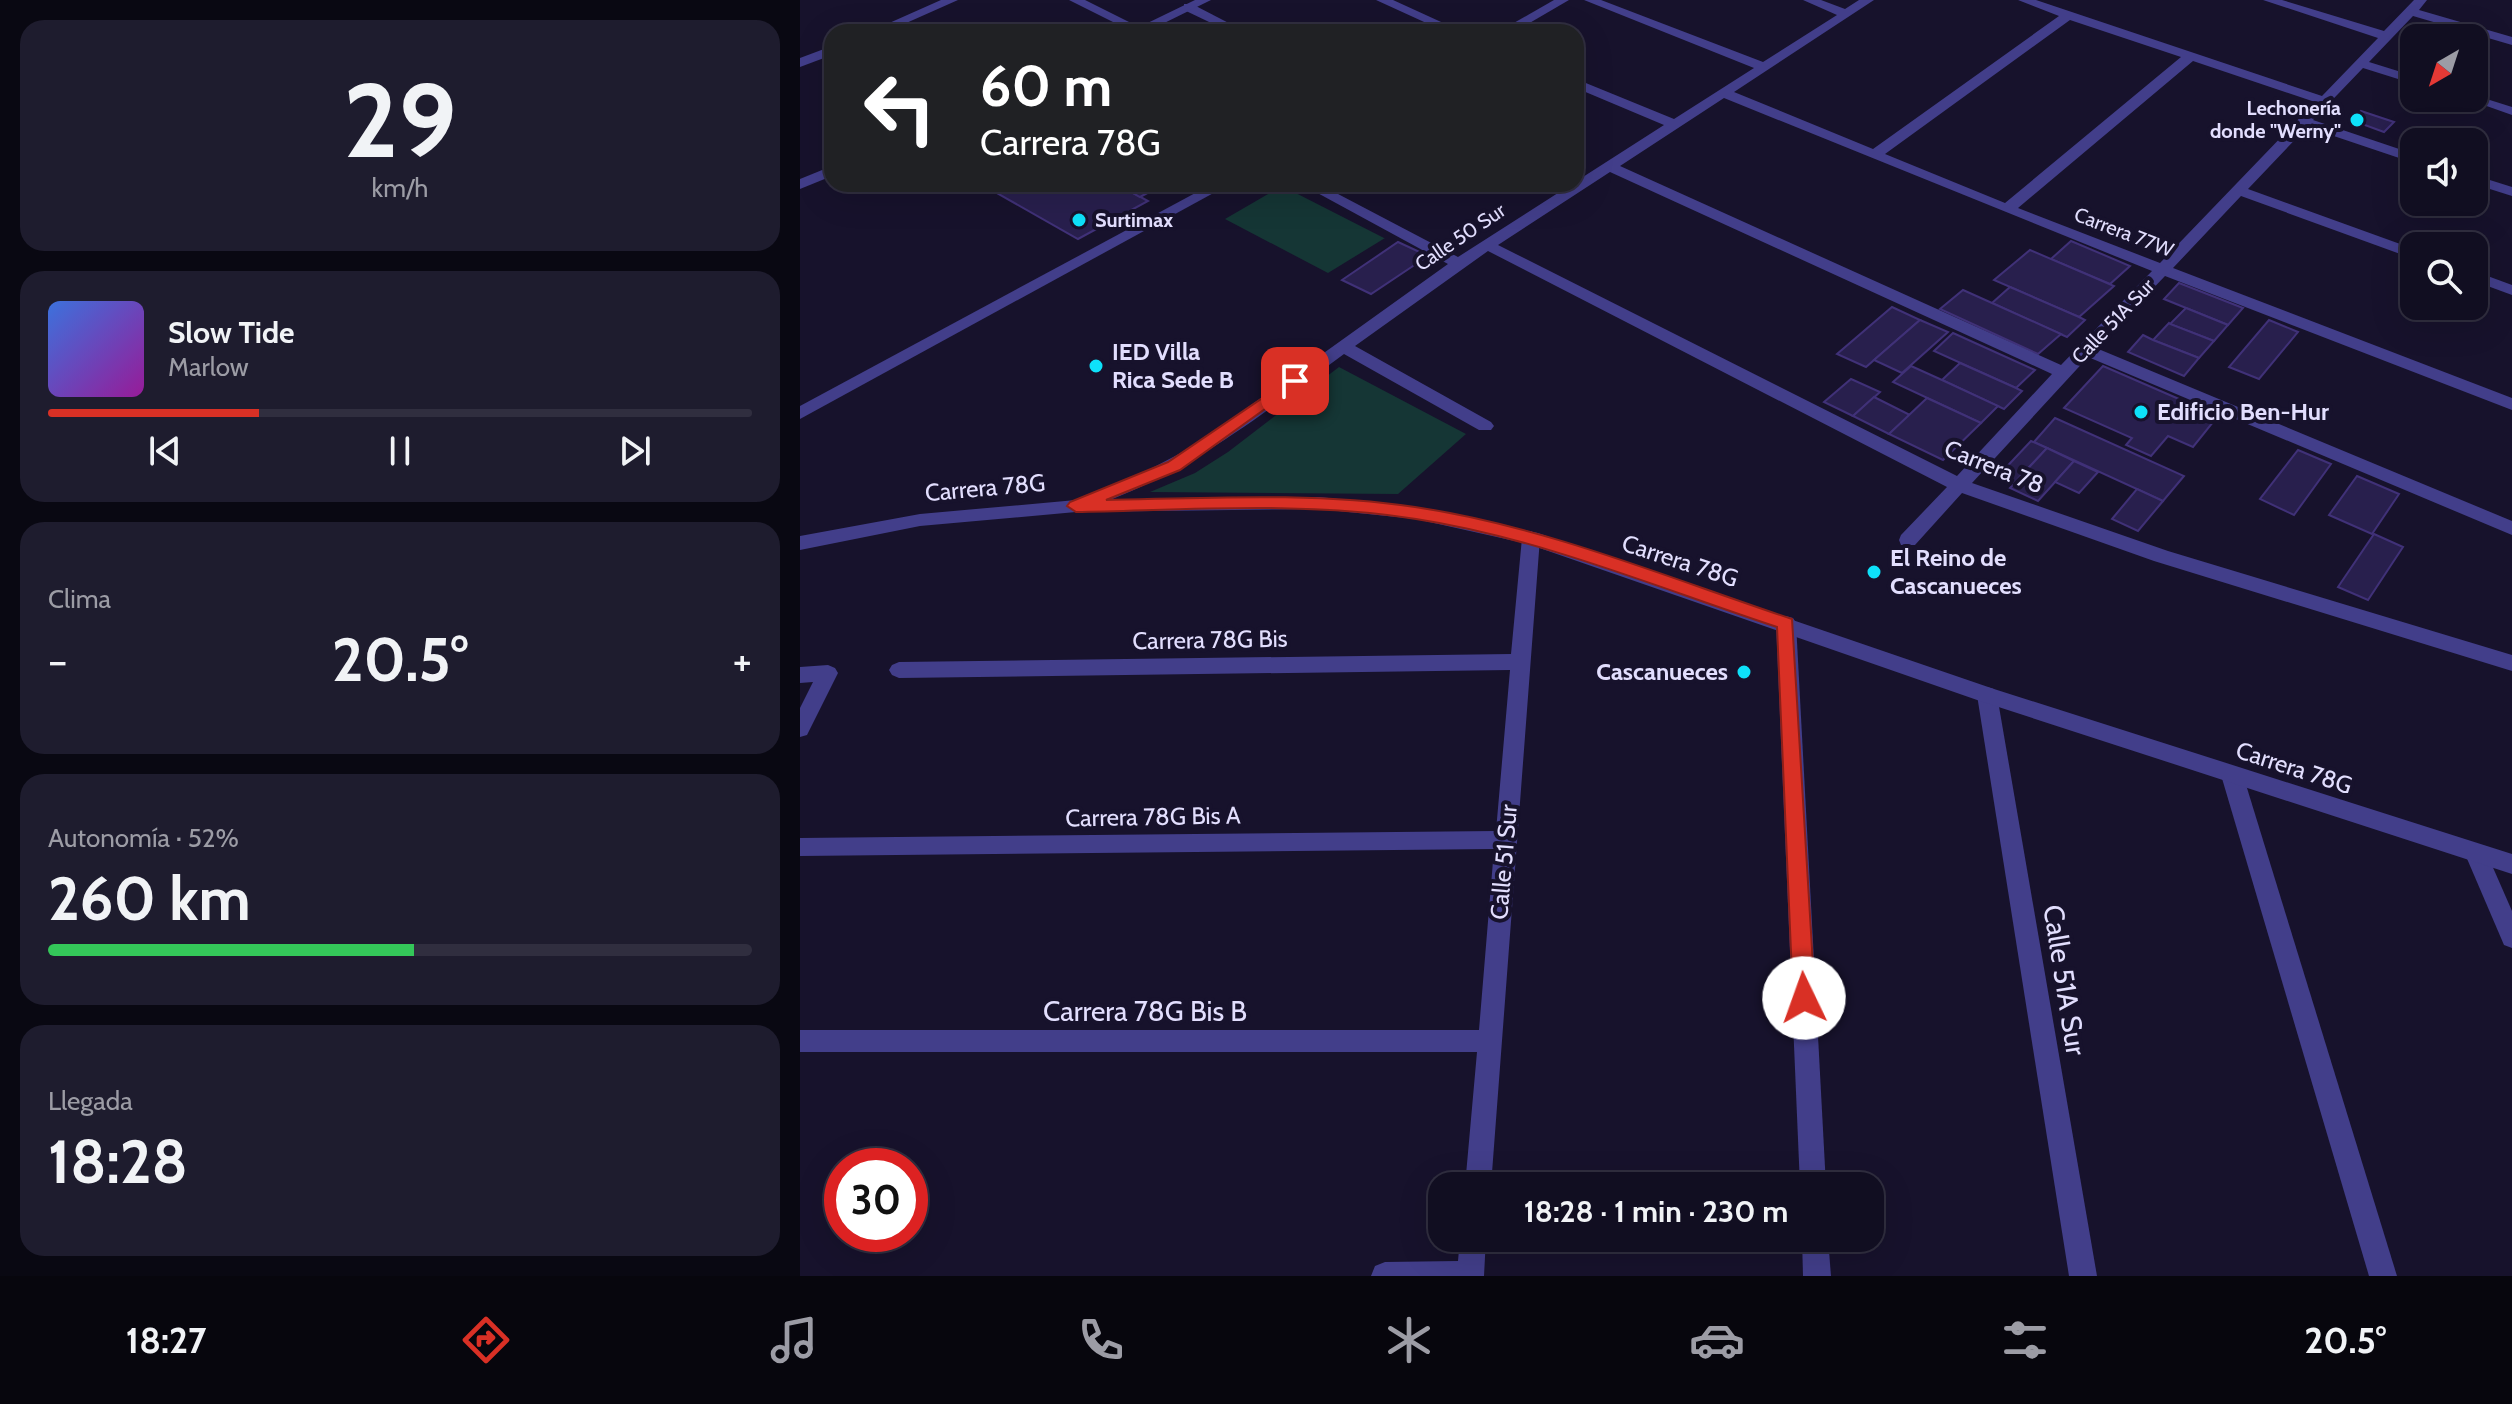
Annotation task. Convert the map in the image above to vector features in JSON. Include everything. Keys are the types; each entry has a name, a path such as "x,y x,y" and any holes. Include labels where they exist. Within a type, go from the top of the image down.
{"street":[{"path":"894,24 952,0"},
{"path":"1075,0 1123,24"},
{"path":"1152,24 1205,0"},
{"path":"1382,0 1438,24"},
{"path":"1519,24 1563,0"},
{"path":"1590,0 1764,67"},
{"path":"1809,0 1847,14"},
{"name":"Calle 50 Sur","path":"1584,178 1609,166 1868,0"},
{"path":"2024,0 2324,101"},
{"path":"2269,0 2386,36"},
{"path":"2415,6 2512,41"},
{"name":"Calle 51A Sur","path":"1908,540 2063,373 2415,6"},
{"path":"1188,7 1223,24"},
{"path":"1875,154 2069,15"},
{"path":"800,63 824,53"},
{"path":"2007,209 2191,56"},
{"path":"2360,63 2400,76"},
{"path":"1584,86 1674,124"},
{"name":"Carrera 77W","path":"1723,93 2007,209 2512,404"},
{"path":"2488,103 2512,111"},
{"path":"2304,122 2400,154"},
{"path":"1609,166 2063,373"},
{"path":"800,185 824,174"},
{"path":"2488,184 2512,192"},
{"path":"2238,190 2400,249"},
{"path":"800,413 1208,192"},
{"path":"1323,192 1459,263"},
{"name":"Calle 50 Sur","path":"1076,506 1174,466 1559,192"},
{"name":"Carrera 78","path":"1487,245 1959,485 2161,556 2512,663"},
{"path":"2488,281 2512,290"},
{"path":"1342,346 1485,426"},
{"path":"2085,350 2512,528"},
{"name":"Carrera 78G","path":"800,543 920,520 1076,506 1319,503 1416,513 1531,538 1786,623 1987,695 2512,864"},
{"name":"Calle 51 Sur","path":"1479,1172 1531,538"},
{"path":"1786,623 1812,1172"},
{"name":"Carrera 78G Bis","path":"899,670 1521,662"},
{"path":"800,675 828,673 800,729"},
{"name":"Calle 51A Sur","path":"1987,695 2083,1276"},
{"path":"2232,775 2383,1276"},
{"name":"Carrera 78G Bis A","path":"800,847 1506,840"},
{"path":"2476,854 2512,938"},
{"name":"Carrera 78G Bis B","path":"800,1041 1489,1041"},
{"path":"1385,1276 1470,1275 1472,1252"},
{"path":"1816,1252 1817,1276"}],"green space":[{"path":"1272,192 1294,192 1385,238 1328,273 1225,219"},
{"path":"1339,367 1466,434 1398,494 1150,492 1195,473 1228,452"}],"building":[{"path":"2361,111 2394,122 2384,132 2351,120"},
{"name":"Surtimax","path":"995,192 1132,192 1148,201 1078,239"},
{"path":"1131,192 1149,192 1140,197"},
{"path":"2071,241 2130,266 2110,284 2051,259"},
{"path":"1398,242 1428,256 1371,294 1342,280"},
{"path":"2030,250 2114,286 2079,317 1994,280"},
{"path":"2179,283 2243,308 2228,325 2164,299"},
{"path":"2010,287 2085,320 2067,337 1992,303"},
{"path":"1963,290 2061,334 2038,354 1940,309"},
{"path":"1892,307 1920,320 1866,367 1837,354"},
{"path":"2186,308 2228,325 2214,341 2170,324"},
{"path":"1920,320 1948,332 1902,373 1874,360"},
{"path":"2269,320 2298,332 2259,379 2229,367"},
{"path":"2169,323 2214,341 2199,358 2153,340"},
{"path":"1953,333 2035,370 2016,388 1934,351"},
{"path":"2143,335 2199,358 2184,376 2128,352"},
{"path":"1960,363 2022,391 2004,409 1942,380"},
{"path":"1911,366 1998,406 1981,423 1893,382"},
{"name":"Edificio Ben-Hur","path":"2103,366 2218,416 2193,447 2168,436 2151,456 2126,445 2132,438 2064,408"},
{"path":"1851,379 1880,392 1853,416 1824,402"},
{"path":"1874,397 1910,415 1889,434 1853,416"},
{"path":"1927,398 1981,423 1943,460 1889,434"},
{"path":"2055,418 2184,476 2163,501 2034,442"},
{"path":"2031,441 2047,448 2014,483 1998,476"},
{"path":"2047,448 2074,461 2038,501 2010,488"},
{"path":"2298,450 2331,464 2294,515 2260,499"},
{"path":"2074,461 2098,472 2079,493 2055,482"},
{"path":"2357,476 2399,494 2372,534 2329,515"},
{"path":"2137,489 2163,501 2138,531 2112,519"},
{"path":"2374,534 2403,547 2368,600 2338,587"}],"place":[{"name":"Lechonería donde \"Werny\"","path":"2357,120"},
{"name":"Surtimax","path":"1079,220"},
{"name":"IED Villa Rica Sede B","path":"1096,366"},
{"name":"Edificio Ben-Hur","path":"2141,412"},
{"name":"El Reino de Cascanueces","path":"1874,572"},
{"name":"Cascanueces","path":"1744,672"}],"route":[{"path":"1295,381 1174,466 1076,506 1319,503 1416,513 1531,538 1786,623 1804,998"}]}
